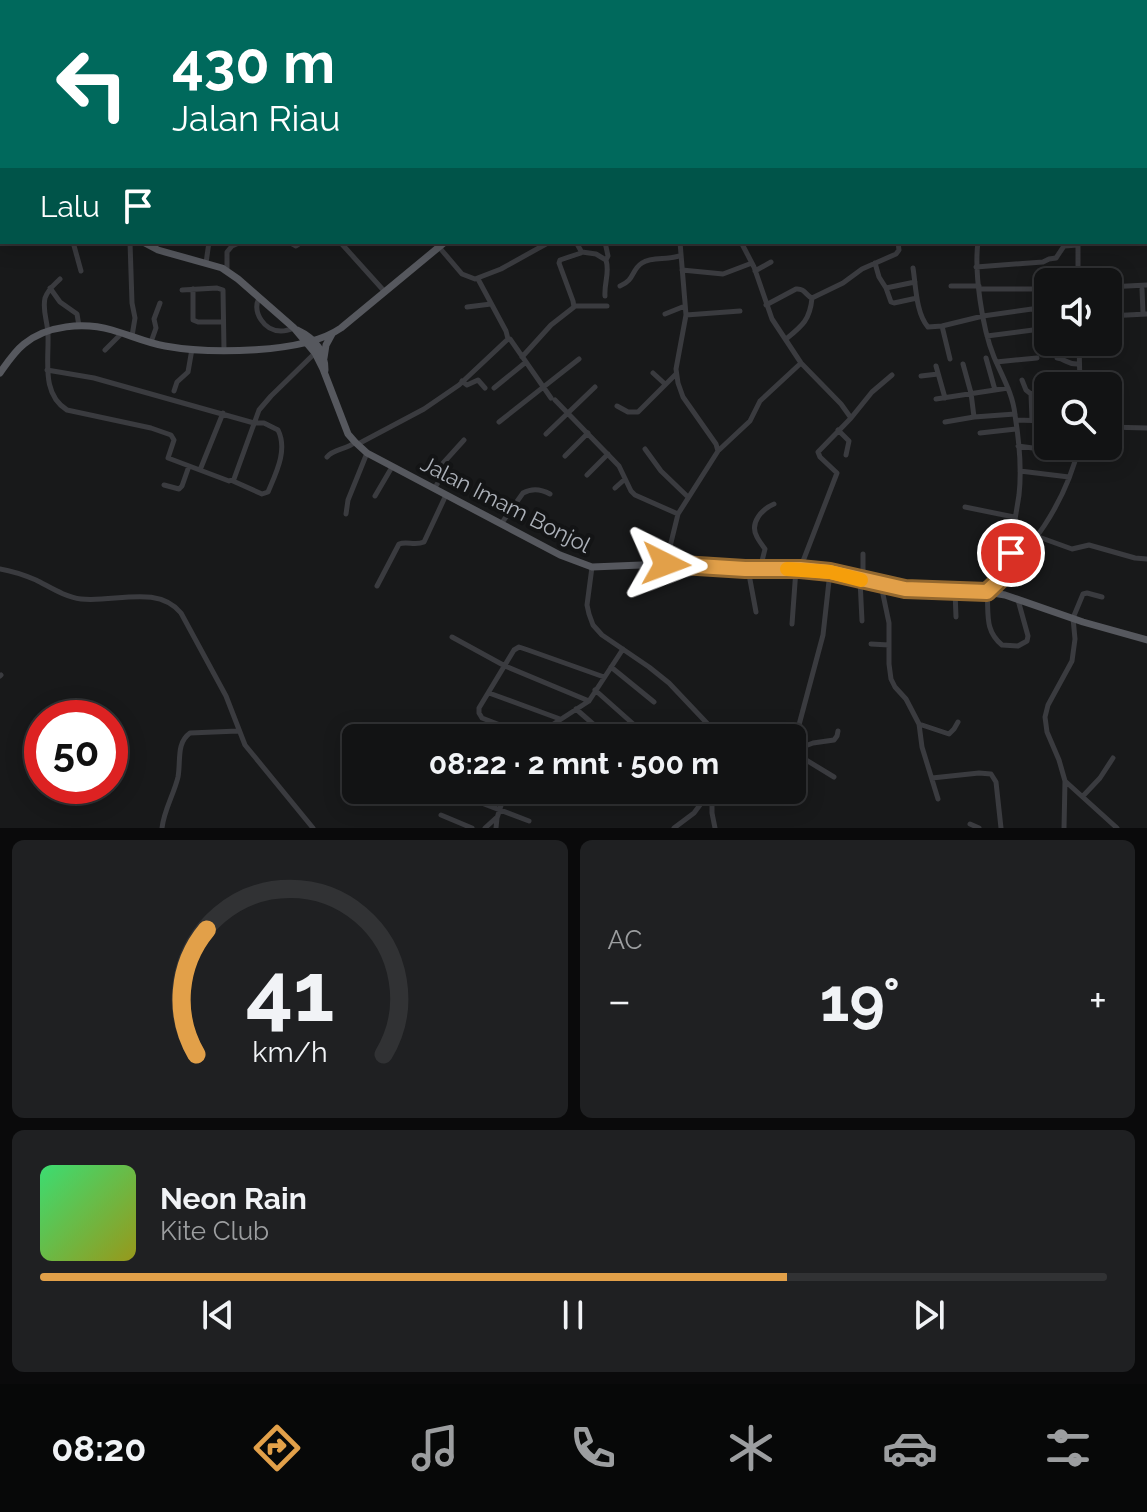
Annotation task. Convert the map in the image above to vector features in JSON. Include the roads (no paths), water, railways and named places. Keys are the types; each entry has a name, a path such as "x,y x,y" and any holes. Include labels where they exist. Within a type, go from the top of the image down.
{"main road":[{"path":"147,244 227,271 294,329 303,332 310,342"},
{"path":"0,373 26,342 49,331 79,326 92,326 168,346 192,349 276,348 310,342 332,334 442,244"},
{"path":"324,358 332,334"},
{"name":"Jalan Imam Bonjol","path":"310,342 348,434 367,453 560,555 592,567 666,564 798,569 830,572 881,585 919,590 987,592 1147,640"},
{"name":"Jalan Imam Bonjol","path":"310,342 324,358 325,374"}],"street":[{"path":"74,244 81,271"},
{"path":"130,244 135,318 132,336"},
{"path":"206,263 209,244"},
{"path":"227,271 227,252 236,244"},
{"path":"342,244 385,292"},
{"path":"442,244 465,276 478,279 546,244"},
{"path":"577,244 582,252"},
{"path":"605,244 608,275 604,281 605,296"},
{"path":"666,564 678,514 718,451 680,391 676,374 686,315 680,244"},
{"path":"742,244 772,319 801,363 851,418"},
{"path":"812,298 897,253 898,244"},
{"path":"978,244 976,267 987,336 1016,417 1020,471 1011,540 1012,568"},
{"path":"976,267 1043,262 1056,258 1064,246 1073,244"},
{"path":"1078,244 1078,268"},
{"path":"574,306 560,260 582,252 596,254 606,260"},
{"path":"620,286 630,281 643,262 673,259 681,255"},
{"path":"755,271 771,262"},
{"path":"682,270 723,274 752,263"},
{"path":"875,263 891,302 917,298"},
{"path":"913,268 917,298 926,326 942,326 1034,309"},
{"path":"47,370 94,378 276,429 282,446 279,465 268,492 265,494 168,457 174,440 171,435 63,408 50,386 47,370 49,331 44,306 50,288 60,279"},
{"path":"478,279 508,339 553,399 619,466 631,491 678,514"},
{"path":"886,288 915,282"},
{"path":"951,286 1034,289"},
{"path":"1122,287 1145,287 1145,314 1122,316"},
{"path":"50,288 60,302 77,314 79,326"},
{"path":"193,289 193,320 223,322"},
{"path":"766,305 796,289 805,291 812,298"},
{"path":"182,290 223,290 224,350"},
{"path":"259,298 255,306 264,323 280,331 294,329"},
{"path":"786,339 802,326 810,313 812,298"},
{"path":"151,342 160,303"},
{"path":"467,307 491,304"},
{"path":"494,388 524,359 551,325 574,306 607,306"},
{"path":"665,314 685,306"},
{"path":"686,315 740,311"},
{"path":"942,326 950,359"},
{"path":"987,336 1034,329"},
{"path":"105,350 122,333"},
{"path":"327,457 424,409 462,381 508,339"},
{"path":"174,391 177,382 188,372 192,349"},
{"path":"232,480 264,403 315,353"},
{"path":"1079,356 1079,372"},
{"path":"986,358 995,390"},
{"path":"996,362 1037,358"},
{"path":"1057,358 1068,364 1079,364"},
{"path":"499,422 579,359"},
{"path":"718,451 750,421 760,401 801,363"},
{"path":"963,364 974,417"},
{"path":"936,366 945,398"},
{"path":"653,373 665,384"},
{"path":"617,406 636,413 676,374"},
{"path":"921,376 938,374"},
{"path":"792,624 798,569 837,473 818,452 872,392 892,375"},
{"path":"462,381 467,385 478,380 485,388"},
{"path":"1022,380 1026,390 1034,393"},
{"path":"546,434 595,387"},
{"path":"936,399 1008,388"},
{"path":"945,422 974,417 1032,420 1031,394"},
{"path":"200,470 223,413"},
{"path":"1122,427 1147,428"},
{"path":"980,433 1016,429"},
{"path":"838,430 849,442 846,455"},
{"path":"565,456 588,433"},
{"path":"434,489 439,481 436,471 464,440"},
{"path":"1018,446 1034,448"},
{"path":"645,449 661,471 688,497"},
{"path":"346,514 348,500 367,453"},
{"path":"587,475 608,454"},
{"path":"1018,599 1028,639 1018,646 1005,646 997,642 988,624 987,592 1012,568 1057,505 1075,460"},
{"path":"164,485 179,489 189,466"},
{"path":"375,496 392,467"},
{"path":"1020,471 1069,477"},
{"path":"615,488 625,479"},
{"path":"501,524 523,493 541,490 550,494"},
{"path":"377,586 399,544 424,542 446,495"},
{"path":"760,569 765,549 755,534 755,525 762,510 774,504"},
{"path":"965,507 1014,517"},
{"path":"1036,536 1072,549 1089,545 1147,559"},
{"path":"862,621 860,580 863,554"},
{"path":"592,567 588,596 590,619 602,635 669,683 709,724"},
{"path":"0,569 76,598 155,597 172,604 181,613 215,674 245,745 313,828"},
{"path":"748,569 756,612"},
{"path":"799,724 823,635 830,572"},
{"path":"881,585 889,623 890,674 893,684 906,699 919,724 922,747 938,799"},
{"path":"955,591 956,617"},
{"path":"1064,828 1065,781 1047,732 1045,717 1048,705 1075,654 1073,618 1085,593 1102,597"},
{"path":"452,637 505,666 589,701"},
{"path":"871,644 889,645"},
{"path":"497,724 482,718 479,708 514,650 519,647 604,677"},
{"path":"554,724 589,701 623,649"},
{"path":"611,667 654,702"},
{"path":"595,690 633,724"},
{"path":"489,693 561,719"},
{"path":"576,709 593,724"},
{"path":"919,724 949,734 958,722"},
{"path":"162,828 179,774 180,751 185,736 190,733 238,731"},
{"path":"806,746 834,740 838,731"},
{"path":"1083,796 1113,758"},
{"path":"806,760 834,777"},
{"path":"932,778 991,774 996,782 1001,828"},
{"path":"1065,781 1117,828"},
{"path":"484,804 529,821"},
{"path":"496,828 501,804"},
{"path":"674,828 701,804"},
{"path":"712,804 715,828"},
{"path":"441,815 472,828"},
{"path":"485,828 497,818"},
{"path":"970,824 979,828"}]}
